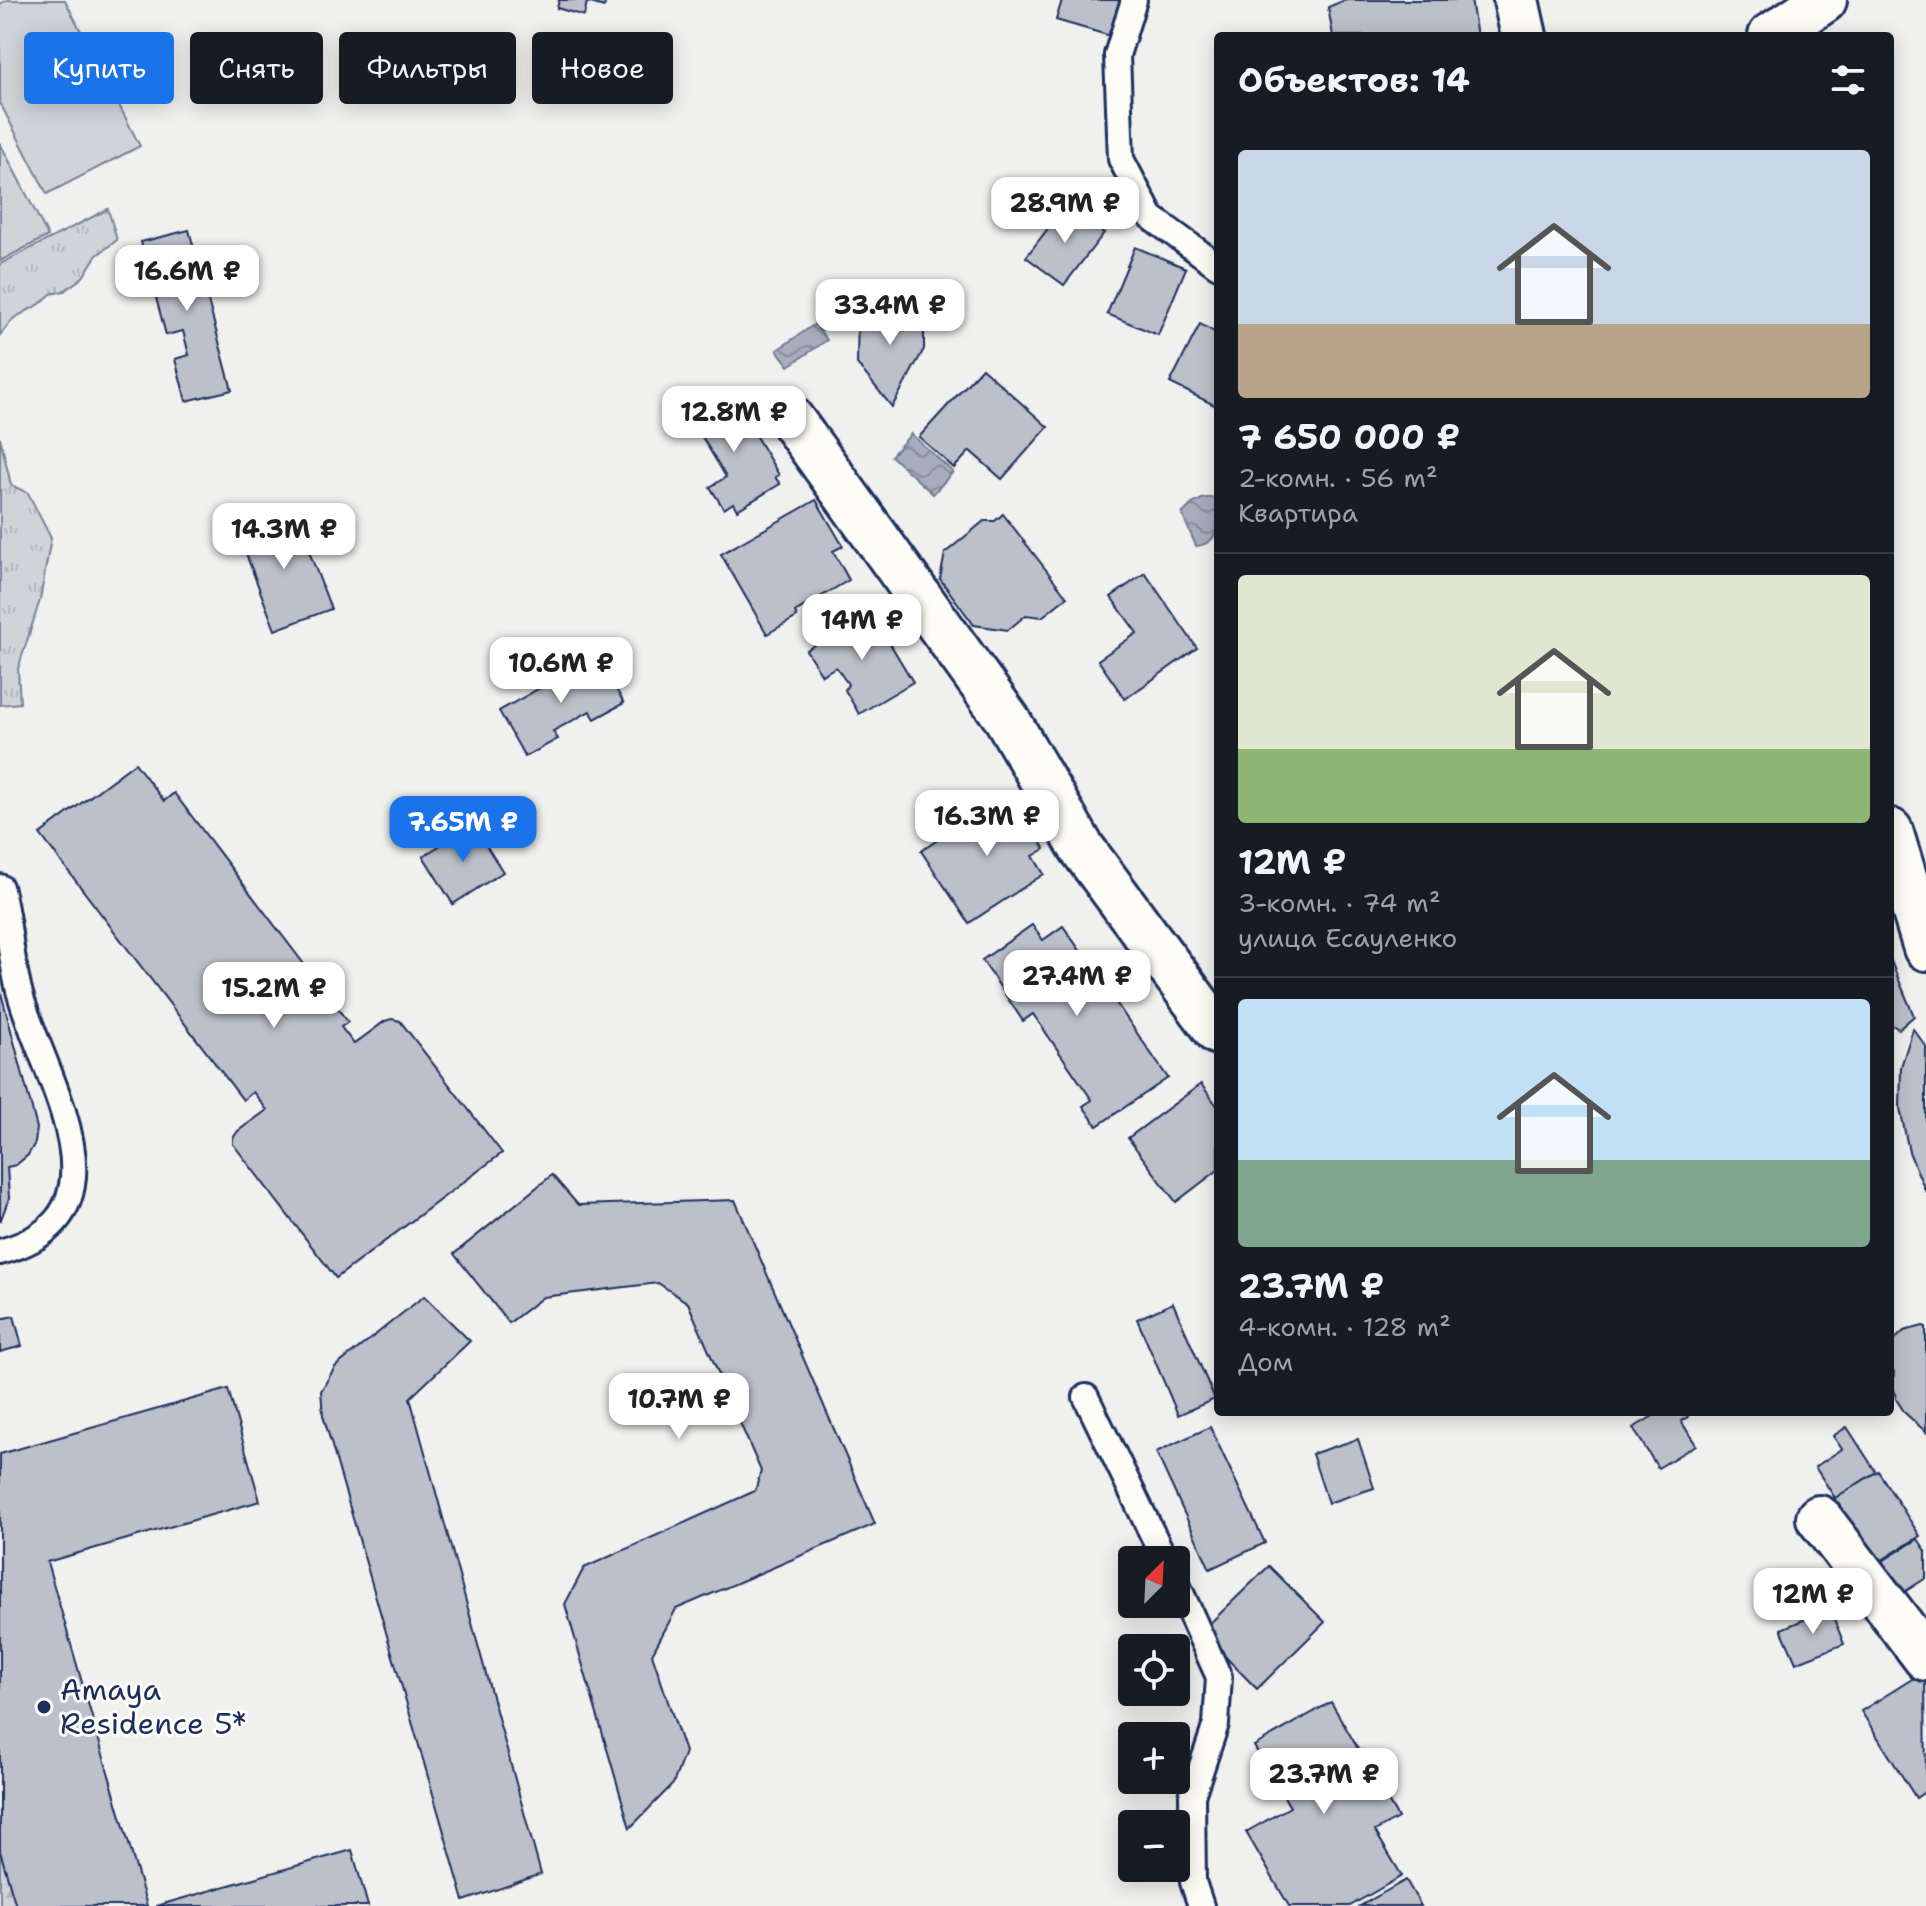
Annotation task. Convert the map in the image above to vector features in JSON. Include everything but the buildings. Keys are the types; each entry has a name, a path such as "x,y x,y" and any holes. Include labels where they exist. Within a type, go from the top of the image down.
{"street":[{"path":"1516,0 1523,32"},
{"path":"1777,32 1824,0"},
{"path":"791,419 1007,719 1081,847 1214,1027"},
{"path":"1894,844 1926,948"},
{"path":"1819,1518 1926,1658"}],"lane":[{"path":"1134,0 1117,55 1121,159 1151,217 1214,263"},
{"path":"0,887 20,994 53,1080 75,1158 74,1182 64,1209 26,1245 0,1252"},
{"path":"1086,1397 1158,1546"},
{"path":"1190,1613 1219,1677 1216,1724 1192,1796 1193,1882 1201,1906"}],"green space":[{"path":"7,0 65,0 81,32 24,32 24,104 118,104 140,146 47,194 0,103 0,4"},
{"path":"0,143 48,236 0,261"},
{"path":"108,209 117,240 96,256 83,277 14,318 0,335 0,264"},
{"path":"0,437 11,485 28,493 51,538 40,600 18,669 20,703 0,705"},
{"path":"0,1787 30,1906 0,1906"}],"water":[{"path":"815,324 827,340 789,366 777,350"},
{"path":"911,434 953,472 933,494 891,456"},
{"path":"1204,498 1214,498 1214,536 1210,541 1196,546 1182,514"}],"place":[{"name":"Amaya Residence 5*","path":"44,1707"}]}
